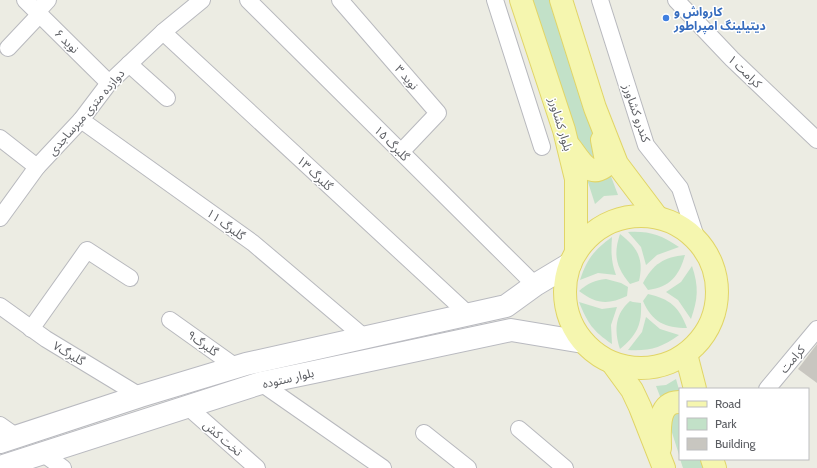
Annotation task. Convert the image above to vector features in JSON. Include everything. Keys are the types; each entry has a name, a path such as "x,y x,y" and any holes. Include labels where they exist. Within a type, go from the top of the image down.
{"main road":[{"name":"بلوار کشاورز","path":"521,0 568,145 576,179 573,258"},
{"path":"561,0 595,108 617,164 658,217"},
{"path":"568,145 582,162 591,170 599,170 604,167 606,161 605,152 595,108"},
{"path":"634,216 658,217 679,226 697,240 711,262 717,287 715,312 704,336 686,354 664,366 638,369 613,364 596,355 583,342 571,325 565,305 565,284 573,258 591,234 612,222 634,216"},
{"name":"بلوار ستوده","path":"6,434 236,367 506,306 573,258"},
{"name":"بلوار ستوده","path":"0,467 261,383 511,330 583,342"},
{"path":"686,354 695,388"},
{"path":"613,364 632,390 640,407 659,464"},
{"path":"659,464 660,422 668,404 674,401 679,402"}],"street":[{"name":"نوید ۶","path":"25,0 41,9 109,83"},
{"name":"دوازده متری میرساجدی","path":"0,218 37,167 81,120 109,83 163,32 202,0"},
{"name":"گلبرگ ۱۵","path":"248,0 535,285"},
{"name":"نوید ۳","path":"340,0 438,113 401,152"},
{"path":"495,0 542,147"},
{"name":"کندرو کشاورز","path":"600,0 646,145 680,188 697,240"},
{"name":"کرامت ۱","path":"676,0 732,59 817,140"},
{"path":"8,48 41,9"},
{"name":"گلبرگ ۱۳","path":"163,32 468,314"},
{"path":"129,64 167,98"},
{"name":"گلبرگ ۱۱","path":"81,120 253,243 364,337"},
{"path":"0,138 37,167"},
{"path":"31,329 87,250 130,278"},
{"name":"گلبرگ۷","path":"0,306 57,346 140,396"},
{"name":"گلبرگ۹","path":"170,320 236,367"},
{"name":"کرامت","path":"768,388 817,329"},
{"path":"261,383 383,468"},
{"name":"تخت کش","path":"188,407 258,468"},
{"path":"519,428 564,468"},
{"path":"424,433 468,468"},
{"path":"42,453 63,468"}],"green space":[{"path":"529,0 553,0 592,119 597,162 578,149"},
{"path":"609,171 618,195 604,196 595,204 586,176"},
{"path":"628,232 649,233 667,239 679,247 657,255 646,265 641,247"},
{"path":"620,234 635,249 640,260 641,266 639,281 630,284 619,266 616,255"},
{"path":"612,237 613,266 616,275 598,273 580,280 588,261 600,246"},
{"path":"685,255 680,269 668,283 648,290 643,283 655,266 665,260"},
{"path":"692,266 696,280 697,293 691,319 678,300 666,292 681,282"},
{"path":"606,279 621,283 628,287 627,296 614,301 602,302 591,299 579,291 592,282"},
{"path":"648,294 662,298 673,305 681,315 687,328 672,327 655,319 643,301"},
{"path":"630,301 641,303 641,318 631,339 620,349 617,335 617,323 621,311"},
{"path":"579,302 602,309 617,307 611,325 612,344 600,335 592,326 585,316"},
{"path":"646,317 660,329 679,335 667,343 655,348 628,350 642,332"},
{"path":"676,379 679,394 663,404 656,386 666,385"},
{"path":"679,406 679,455 669,423 672,407"},
{"path":"680,460 702,460 705,468 683,468"}],"building":[{"path":"817,344 817,383 798,369"}],"place":[{"name":"کارواش و دیتیلینگ امپراطور","path":"666,18"}]}
